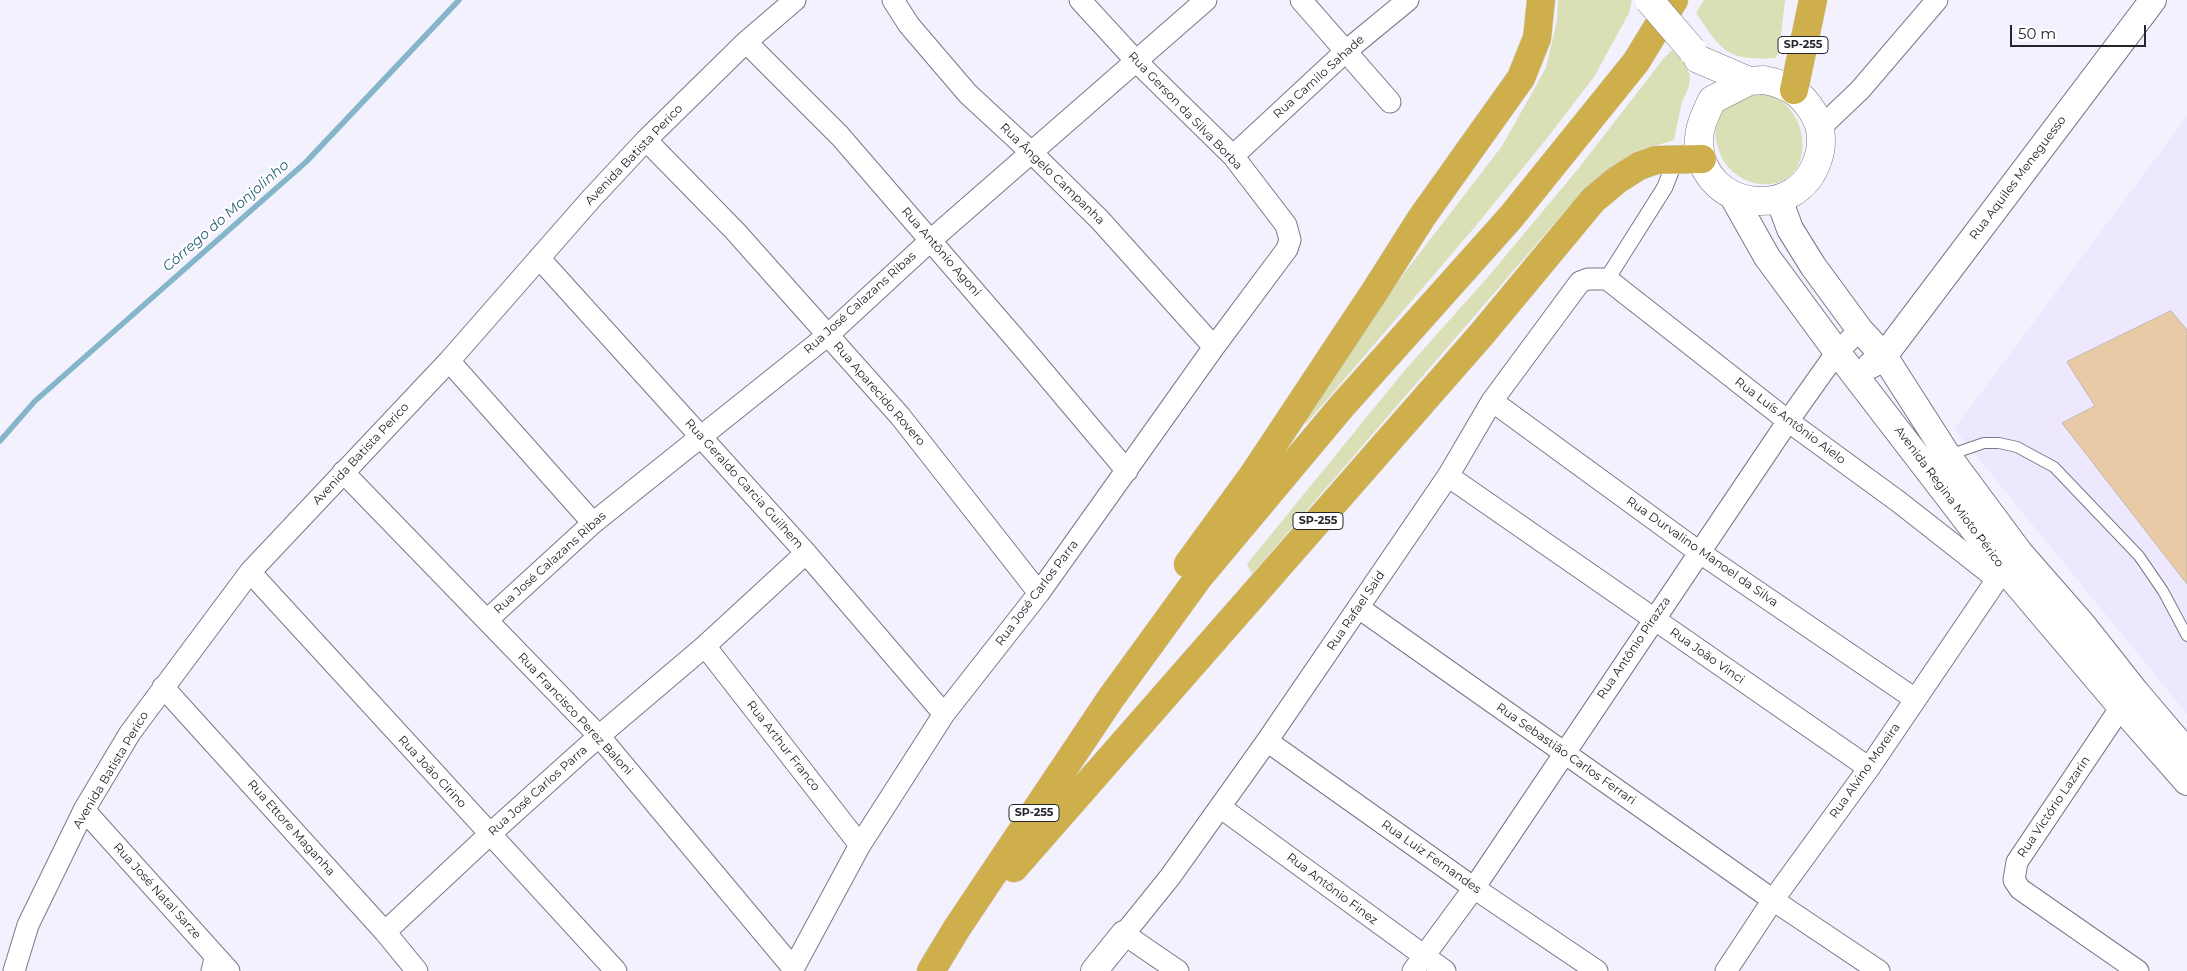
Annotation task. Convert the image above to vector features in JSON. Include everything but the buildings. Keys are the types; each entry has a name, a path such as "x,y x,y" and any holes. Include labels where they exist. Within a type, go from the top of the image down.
{"highway":[{"name":"SP-255","path":"1111,698 1167,594 1253,475 1422,217 1521,78 1537,38 1541,0"},
{"name":"SP-255","path":"931,971 956,928 1111,698 1198,577 1342,406 1511,217 1636,62 1674,0"},
{"name":"SP-255","path":"1794,90 1813,0"},
{"name":"SP-255","path":"956,928 988,898 1135,731 1481,335 1593,200 1617,180 1639,166 1656,160 1689,159"}],"main road":[{"path":"1649,0 1695,55 1712,100"},
{"path":"1695,55 1749,81"},
{"path":"1764,80 1780,83 1794,90 1811,107 1820,128 1821,152 1816,167 1800,186 1779,199 1755,202 1732,195 1689,159 1699,143 1701,126 1712,100 1749,81 1764,80"}],"street":[{"name":"Avenida Batista Perico","path":"14,971 28,925 84,810 130,733 250,572 449,361 591,199 646,140 746,42 795,0"},
{"name":"Rua Ângelo Campanha","path":"893,0 910,25 968,94 1032,153 1100,220 1214,347"},
{"name":"Rua Gerson da Silva Borba","path":"1080,0 1136,61 1233,156 1286,225"},
{"name":"Rua José Calazans Ribas","path":"487,620 593,523 828,334 931,240 1206,0"},
{"path":"1301,0 1390,102"},
{"name":"Rua Camilo Sahade","path":"1233,156 1346,51 1408,0"},
{"path":"1820,128 1860,90 1937,0"},
{"name":"Rua Aquiles Meneguesso","path":"1856,376 1884,356 2153,0"},
{"name":"Rua Antônio Agoni","path":"746,42 840,136 931,240 1126,471"},
{"name":"Rua Aparecido Rovero","path":"646,140 735,231 900,416 1039,593"},
{"path":"1607,279 1665,187 1689,159"},
{"name":"Avenida Regina Mioto Périco","path":"1732,195 1768,257 1856,376 1935,451"},
{"name":"Avenida Regina Mioto Périco","path":"1779,199 1790,229 1808,259 1860,330 1884,356 1935,451 2007,567 2083,625 2128,700 2187,782"},
{"name":"Rua José Carlos Parra","path":"793,969 860,845 944,714 1039,593 1214,347 1287,249 1290,240 1286,225"},
{"name":"Rua Geraldo Garcia Guilhem","path":"539,258 806,553 944,714"},
{"name":"Rua Rafael Said","path":"1124,934 1170,877 1268,741 1448,476 1492,401 1580,282 1588,279 1607,279"},
{"name":"Rua Luís Antônio Aielo","path":"1607,279 1788,421 1899,502 2007,567"},
{"name":"Rua Antônio Pirazza","path":"1417,964 1474,888 1698,552 1788,421 1837,352 1860,330"},
{"path":"449,361 593,523"},
{"name":"Rua Durvalino Manoel da Silva","path":"1492,401 1698,552 1915,699"},
{"name":"Rua Francisco Perez Baloni","path":"343,472 599,736 793,969"},
{"name":"Rua João Vinci","path":"1448,476 1869,768"},
{"name":"Rua José Carlos Parra","path":"385,932 490,834 599,736 705,646 806,553"},
{"name":"Rua Alvino Moreira","path":"1726,971 1773,900 1869,768 2007,567"},
{"name":"Rua João Cirino","path":"250,572 616,971"},
{"name":"Rua Sebastião Carlos Ferrari","path":"1359,608 1773,900 1879,971"},
{"name":"Rua Arthur Franco","path":"705,646 860,845"},
{"name":"Rua Ettore Maganha","path":"163,687 385,932 417,971"},
{"name":"Avenida Regina Mioto Périco","path":"2128,700 2187,752"},
{"name":"Rua Victório Lazarin","path":"2128,700 2017,862 2014,880 2020,889 2138,971"},
{"name":"Rua Luiz Fernandes","path":"1268,741 1474,888 1596,971"},
{"name":"Rua Antônio Finez","path":"1220,807 1417,964 1445,971"},
{"name":"Rua José Natal Sarze","path":"84,810 211,962 230,971"},
{"path":"1094,971 1124,934 1178,971"}],"lane":[{"path":"1935,451 1984,443 1999,443 2017,447 2054,467 2139,556 2163,591 2187,636"}],"shaded area":[{"path":"2187,116 2187,714 1954,429"}],"green space":[{"path":"1558,0 1632,0 1629,13 1594,77 1474,228 1306,424 1306,415 1392,289 1502,146 1546,68 1557,20"},
{"path":"1704,0 1785,0 1779,52 1776,58 1746,58 1727,51 1712,36 1696,13"},
{"path":"1672,50 1686,65 1690,76 1674,140 1644,149 1625,158 1600,176 1577,197 1252,574 1247,564 1405,370 1487,278 1578,169"},
{"path":"1750,93 1767,94 1780,100 1792,112 1800,127 1802,152 1797,168 1787,178 1774,183 1760,184 1746,180 1733,172 1723,160 1717,144 1716,127 1721,111 1730,103"}],"waterway":[{"name":"Córrego do Monjolinho","path":"0,441 35,401 306,162 459,0"}]}
